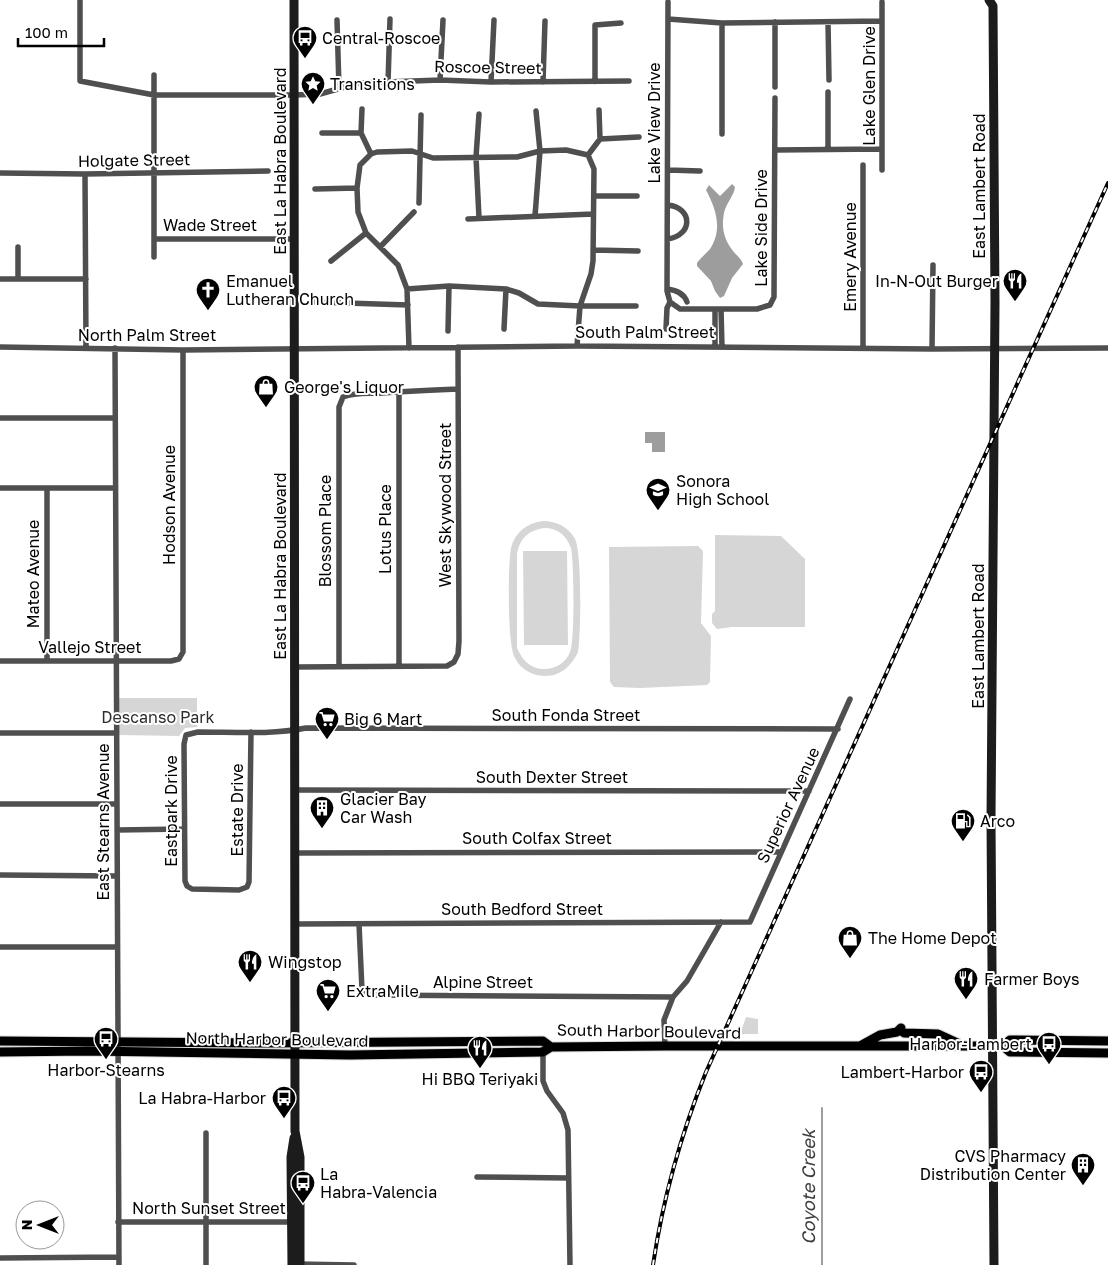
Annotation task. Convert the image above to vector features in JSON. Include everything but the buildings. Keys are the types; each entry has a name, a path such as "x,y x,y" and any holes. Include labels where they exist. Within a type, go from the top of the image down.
{"main road":[{"name":"East La Habra Boulevard","path":"294,0 295,1131 291,1156 296,1222 296,1264"},
{"name":"East Lambert Road","path":"993,2 995,349 991,810 998,1047 994,1265"},
{"path":"860,1046 880,1035 902,1031 938,1034 964,1046"},
{"name":"South Harbor Boulevard","path":"998,1047 1010,1040 1108,1041"},
{"name":"South Harbor Boulevard","path":"295,1042 543,1041 547,1050 665,1046 964,1046 998,1047 1010,1052 1108,1053"},
{"name":"North Harbor Boulevard","path":"0,1042 295,1042"},
{"name":"North Harbor Boulevard","path":"0,1052 295,1055 547,1050"}],"street":[{"name":"Roscoe Street","path":"80,0 80,81 154,94 320,94 359,83 440,80 491,82 629,81"},
{"name":"Lake View Drive","path":"668,2 667,289 670,302"},
{"name":"Lake Glen Drive","path":"882,2 882,170"},
{"path":"388,83 390,19"},
{"path":"337,20 339,88"},
{"path":"440,80 443,20"},
{"path":"491,82 494,20"},
{"path":"668,20 722,23 882,21"},
{"path":"543,82 545,21"},
{"path":"775,22 775,88"},
{"path":"828,22 829,80"},
{"path":"595,82 595,25 621,23"},
{"path":"722,23 722,134"},
{"path":"154,75 154,257"},
{"path":"828,92 828,149"},
{"name":"Lake Side Drive","path":"718,309 757,309 770,305 774,297 775,98"},
{"path":"362,109 361,133 371,154"},
{"path":"588,156 600,139 599,110"},
{"path":"535,216 540,151 536,111"},
{"path":"479,114 476,157 479,218"},
{"path":"419,203 421,115"},
{"path":"322,133 361,133"},
{"path":"600,139 639,137"},
{"path":"775,150 882,149"},
{"path":"409,348 407,289 398,265 366,233 358,212 357,188 360,166 371,154 377,152 412,151 433,158 517,157 540,151 566,150 588,156 594,169 593,250 591,274 580,306 577,346"},
{"name":"Emery Avenue","path":"863,165 863,348"},
{"path":"668,170 700,172"},
{"name":"Holgate Street","path":"0,173 154,174 268,171"},
{"path":"85,174 86,348"},
{"path":"315,189 357,188"},
{"path":"594,196 637,196"},
{"path":"668,205 682,211 685,214 687,223 685,231 668,241"},
{"path":"380,247 414,212"},
{"path":"468,219 593,214"},
{"path":"331,262 366,233"},
{"name":"Wade Street","path":"154,239 295,239"},
{"path":"18,247 18,279"},
{"path":"593,250 638,251"},
{"path":"932,349 933,265"},
{"path":"0,280 86,279"},
{"path":"407,289 449,286 506,289 519,293 538,304 636,306"},
{"path":"448,330 449,286"},
{"path":"504,329 506,289"},
{"path":"667,289 683,295 687,302"},
{"path":"315,302 408,305"},
{"path":"666,329 667,308 670,302 680,309 718,309 719,347"},
{"name":"South Palm Street","path":"295,349 577,346 995,349"},
{"name":"North Palm Street","path":"0,347 182,350 295,349"},
{"name":"West Skywood Street","path":"399,666 447,666 454,662 458,654 458,347"},
{"name":"East Stearns Avenue","path":"115,348 119,1265"},
{"path":"995,349 1108,348"},
{"name":"Hodson Avenue","path":"179,659 183,652 182,350"},
{"path":"399,391 458,389"},
{"name":"Blossom Place","path":"339,666 339,406 343,397 353,394 399,391"},
{"name":"Lotus Place","path":"399,391 399,666"},
{"path":"0,418 115,418"},
{"path":"0,488 115,488"},
{"name":"Mateo Avenue","path":"47,488 47,660"},
{"name":"Vallejo Street","path":"0,661 171,662 179,659"},
{"path":"295,666 399,666"},
{"name":"Superior Avenue","path":"750,922 850,699"},
{"name":"South Fonda Street","path":"186,735 198,732 284,732 306,728 838,728"},
{"name":"Estate Drive","path":"187,886 198,890 239,890 247,887 250,876 251,732"},
{"path":"0,733 116,733"},
{"name":"Eastpark Drive","path":"186,735 184,744 184,874 187,886"},
{"name":"South Dexter Street","path":"295,790 809,791"},
{"path":"0,804 117,804"},
{"path":"117,830 184,829"},
{"name":"South Colfax Street","path":"295,853 780,852"},
{"path":"0,876 117,876"},
{"path":"665,1046 664,1020 673,996 687,981 721,922"},
{"name":"South Bedford Street","path":"295,924 750,922"},
{"name":"Alpine Street","path":"359,924 362,990 365,995 673,996"},
{"path":"0,947 117,947"},
{"path":"547,1050 543,1081 547,1091 567,1121 568,1130 570,1265"},
{"path":"206,1132 206,1265"},
{"path":"477,1177 568,1178"},
{"name":"North Sunset Street","path":"118,1222 296,1222"},
{"path":"0,1258 119,1257"},
{"path":"296,1264 354,1265"}],"green space":[{"path":"543,521 566,528 575,539 580,577 578,652 565,669 551,676 537,675 521,666 512,650 509,622 510,557 513,542 515,537 527,526","holes":["544,528 553,529 567,539 571,548 573,584 573,633 570,652 563,662 555,667 546,669 533,667 526,662 517,648 517,553 520,543 526,536"]},
{"path":"715,535 781,536 805,559 805,627 732,627 717,629 712,623 712,614 715,611"},
{"path":"698,546 703,551 701,623 711,636 710,682 707,685 640,688 614,687 610,682 609,547"},
{"path":"523,551 567,551 568,645 524,645"},
{"name":"Descanso Park","path":"119,698 197,698 197,727 185,728 179,736 119,735"},
{"path":"746,1017 758,1019 758,1034 740,1034"}],"shaded area":[{"path":"732,184 735,187 725,209 723,228 727,242 743,264 732,278 724,296 720,298 711,281 697,266 697,263 714,242 717,227 713,204 706,190 709,185 720,196"},
{"path":"645,432 665,432 665,452 652,452 652,443 645,443"}],"waterway":[{"name":"Coyote Creek","path":"822,1108 822,1265"}],"railway":[{"path":"653,1265 662,1215 674,1167 706,1072 1108,183"}],"place":[{"name":"Central-Roscoe","path":"305,59"},
{"name":"Transitions","path":"313,105"},
{"name":"In-N-Out Burger","path":"1015,302"},
{"name":"Emanuel Lutheran Church","path":"208,311"},
{"name":"George's Liquor","path":"266,408"},
{"name":"Sonora High School","path":"658,511"},
{"name":"Big 6 Mart","path":"327,740"},
{"name":"Glacier Bay Car Wash","path":"322,829"},
{"name":"Arco","path":"963,842"},
{"name":"The Home Depot","path":"850,959"},
{"name":"Wingstop","path":"250,983"},
{"name":"Farmer Boys","path":"966,1000"},
{"name":"ExtraMile","path":"328,1012"},
{"name":"Harbor-Stearns","path":"106,1060"},
{"name":"Harbor-Lambert","path":"1049,1065"},
{"name":"Hi BBQ Teriyaki","path":"480,1069"},
{"name":"Lambert-Harbor","path":"981,1093"},
{"name":"La Habra-Harbor","path":"284,1119"},
{"name":"CVS Pharmacy Distribution Center","path":"1083,1186"},
{"name":"La Habra-Valencia","path":"303,1204"}]}
